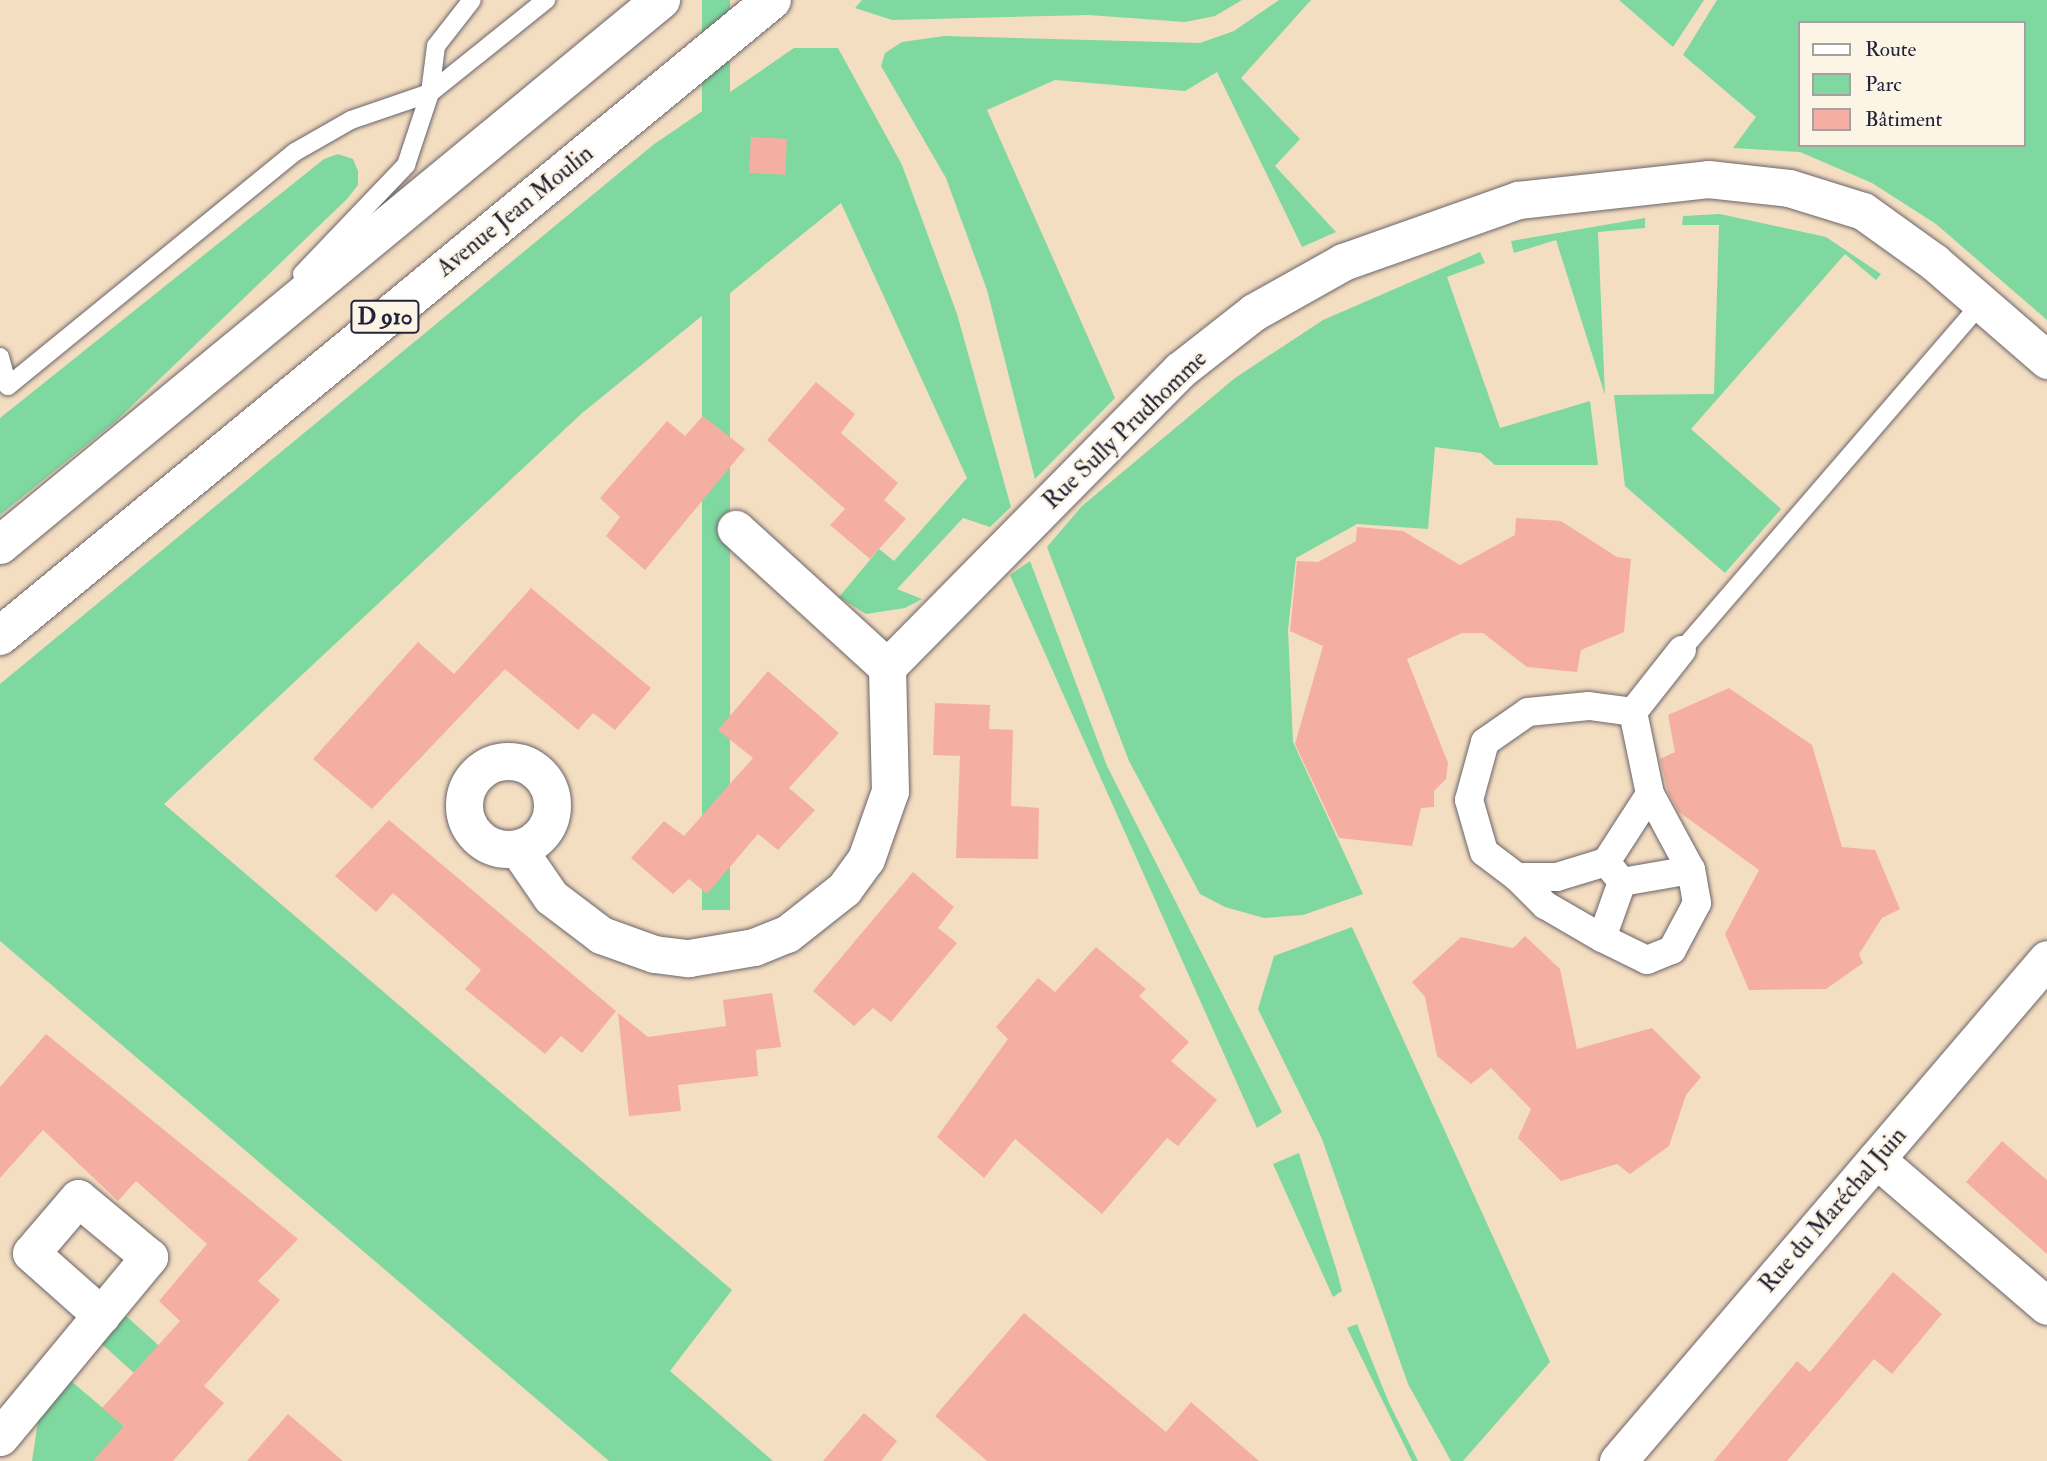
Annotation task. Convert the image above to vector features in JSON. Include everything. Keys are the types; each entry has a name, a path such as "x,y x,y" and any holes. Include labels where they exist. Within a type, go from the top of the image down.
{"main road":[{"name":"D 910","path":"0,545 661,0"},
{"name":"Avenue Jean Moulin","path":"0,636 772,0"}],"street":[{"name":"Rue Sully Prudhomme","path":"887,667 1180,370 1254,312 1343,262 1430,227 1518,200 1608,186 1708,179 1789,188 1863,211 1982,303 2047,360"},
{"path":"518,849 551,897 624,946 688,958 754,947 787,934 844,889 882,825 892,753 887,667 736,529"},
{"path":"1633,712 1682,650"},
{"path":"1589,706 1633,712 1650,794 1691,870 1697,904 1672,950 1647,960 1545,905 1517,877 1484,852 1469,800 1485,742 1528,712 1589,706"},
{"path":"1602,938 1614,872 1650,794"},
{"path":"1517,877 1691,870"},
{"name":"Rue du Maréchal Juin","path":"1618,1461 2047,959"},
{"path":"1877,1159 2047,1306"},
{"path":"0,1437 101,1315"}],"lane":[{"path":"211,371 406,165 430,93 436,46 472,0"},
{"path":"4,389 295,152 351,120 430,93 546,0"},
{"path":"1682,650 1982,303"},
{"path":"0,356 4,389"}],"green space":[{"path":"702,0 730,0 730,910 702,910"},
{"path":"862,0 1242,0 1215,16 1185,22 1089,15 892,20 855,8"},
{"path":"1279,0 1311,0 1241,78 1300,139 1275,166 1336,232 1302,247 1217,72 1185,91 1055,80 987,110 1115,398 1035,479 987,290 946,178 881,66 885,53 902,42 944,36 1200,43 1234,31"},
{"path":"1619,0 1704,0 1673,47"},
{"path":"1717,0 2047,0 2047,320 1936,224 1872,183 1800,152 1733,148 1756,117 1683,55"},
{"path":"794,48 838,48 902,165 957,314 1011,507 990,527 963,518 897,589 922,599 905,608 866,614 839,597 879,549 894,561 967,478 841,203 581,414 164,804 732,1290 670,1371 773,1461 609,1461 0,941 0,684 653,145"},
{"path":"338,154 353,159 358,171 358,185 347,199 116,421 0,515 0,418 324,159"},
{"path":"1720,214 1826,237 1881,274 1876,280 1845,254 1691,429 1781,509 1725,573 1625,486 1614,395 1714,394 1719,225 1682,225 1683,216"},
{"path":"1645,218 1645,228 1598,232 1605,395 1556,240 1514,253 1511,241"},
{"path":"1480,252 1485,263 1447,277 1500,428 1590,401 1598,465 1495,465 1481,453 1435,447 1428,529 1357,524 1296,558 1288,630 1293,742 1363,894 1303,915 1264,918 1225,907 1200,894 1129,761 1047,547 1082,506 1235,378 1323,320"},
{"path":"1030,561 1107,766 1282,1112 1257,1128 1010,575"},
{"path":"1352,927 1550,1362 1463,1461 1451,1461 1408,1384 1322,1139 1258,1009 1274,956"},
{"path":"1299,1153 1342,1291 1333,1297 1273,1164"},
{"path":"126,1316 180,1364 155,1392 101,1343"},
{"path":"1357,1324 1389,1403 1418,1461 1412,1461 1347,1328"},
{"path":"71,1381 124,1426 111,1461 32,1461 38,1421"}],"building":[{"path":"751,137 787,139 785,175 749,173"},
{"path":"816,382 855,414 841,433 898,483 884,500 906,519 870,559 830,525 845,509 767,440"},
{"path":"703,416 745,449 645,570 606,536 620,517 600,498 667,421 685,436"},
{"path":"1516,518 1561,521 1617,557 1631,559 1624,632 1581,650 1577,672 1527,667 1483,633 1462,633 1407,659 1448,763 1446,779 1434,791 1434,807 1421,808 1412,846 1339,838 1295,744 1323,646 1290,631 1297,561 1318,562 1356,541 1357,527 1403,531 1460,565 1515,535"},
{"path":"531,588 651,688 615,730 593,713 578,730 505,669 372,809 313,759 418,642 454,674"},
{"path":"768,671 839,733 789,788 815,810 778,850 758,834 707,894 689,879 673,894 631,858 664,821 684,836 753,758 718,730"},
{"path":"1729,688 1812,745 1842,847 1875,850 1900,909 1882,918 1859,954 1863,963 1826,989 1749,990 1725,934 1759,870 1679,812 1668,792 1660,759 1675,752 1668,715"},
{"path":"935,703 990,705 989,729 1013,730 1011,806 1039,808 1038,859 956,858 960,756 933,755"},
{"path":"389,820 616,1011 582,1053 561,1036 545,1054 465,989 481,970 393,893 376,912 335,876"},
{"path":"913,872 954,907 938,928 957,943 891,1022 873,1008 854,1026 813,991"},
{"path":"1525,936 1560,969 1577,1049 1652,1028 1701,1077 1686,1095 1669,1146 1630,1174 1617,1164 1561,1181 1518,1138 1531,1109 1491,1068 1471,1084 1437,1056 1425,997 1412,982 1461,937 1513,948"},
{"path":"1096,947 1146,989 1139,996 1189,1042 1171,1061 1217,1100 1178,1146 1167,1138 1102,1214 1015,1139 984,1178 937,1137 1008,1039 996,1027 1038,978 1055,992"},
{"path":"772,993 781,1047 756,1050 758,1076 678,1085 681,1111 629,1116 618,1013 648,1037 726,1026 723,1000"},
{"path":"46,1034 298,1239 258,1281 280,1300 204,1386 224,1403 173,1461 93,1461 124,1426 102,1408 180,1321 159,1301 207,1244 136,1181 118,1201 43,1130 0,1178 0,1087"},
{"path":"2002,1141 2047,1180 2047,1254 1966,1182"},
{"path":"1893,1272 1942,1314 1892,1374 1874,1359 1787,1461 1714,1461 1797,1361 1810,1372"},
{"path":"1024,1313 1166,1432 1191,1402 1259,1461 987,1461 935,1416"},
{"path":"864,1413 897,1441 881,1461 823,1461"},
{"path":"288,1414 343,1461 247,1461"}]}
